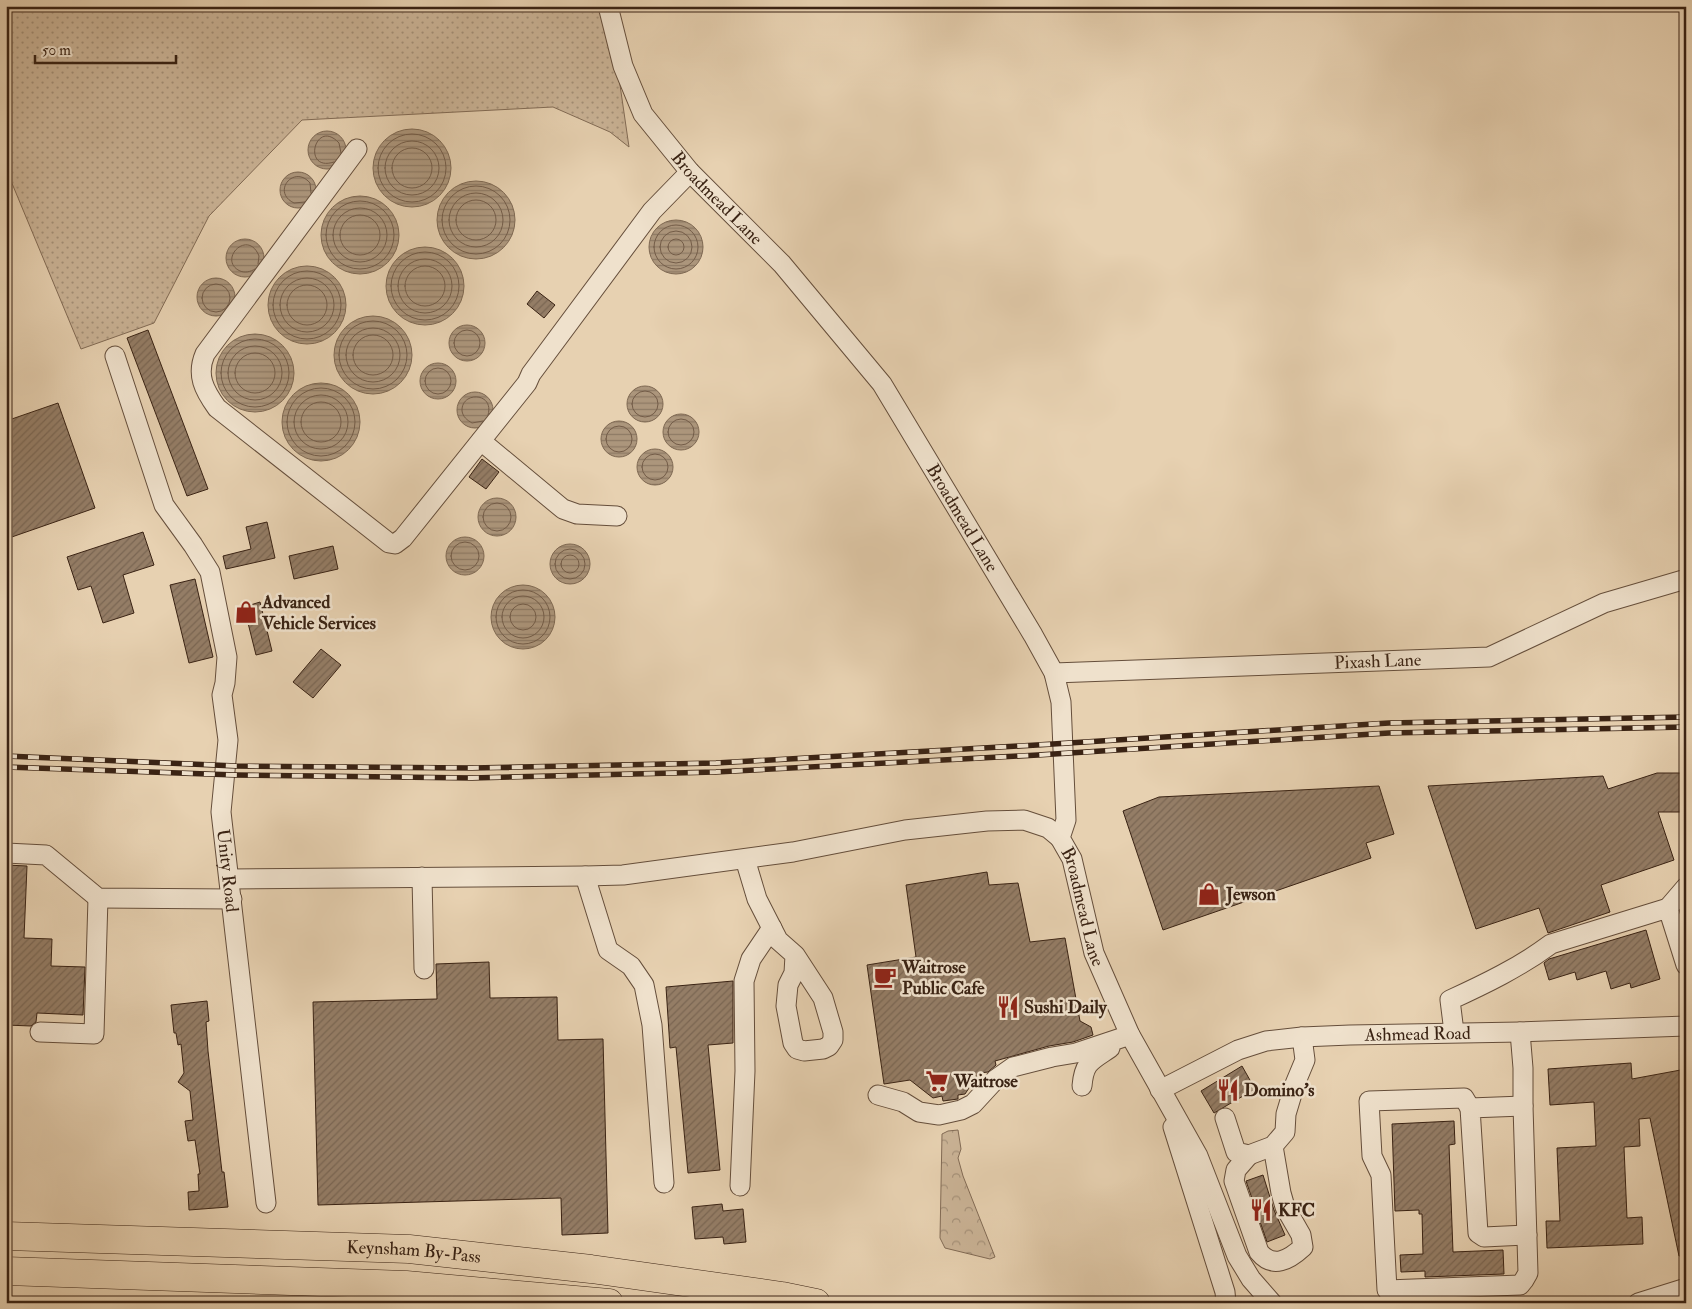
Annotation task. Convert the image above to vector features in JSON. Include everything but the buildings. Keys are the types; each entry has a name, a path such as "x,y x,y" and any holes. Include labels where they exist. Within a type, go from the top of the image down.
{"highway":[{"name":"Keynsham By-Pass","path":"6,1236 409,1249 601,1270 782,1296 816,1303"},
{"name":"Keynsham By-Pass","path":"6,1271 406,1285 609,1303"}],"street":[{"name":"Broadmead Lane","path":"608,6 623,66 643,114 690,172 782,264 882,384 1054,673 1061,702 1066,820 1060,838 1072,859 1094,954 1130,1035 1198,1156 1237,1256 1251,1279 1272,1303"},
{"path":"357,149 205,354 201,364 201,378 209,396 218,408 388,543 395,544 402,538 528,383 531,374 652,210 690,172"},
{"name":"Unity Road","path":"115,356 164,505 210,572 227,657 222,695 228,740 221,812 266,1203"},
{"path":"481,441 563,508 577,514 617,516"},
{"name":"Pixash Lane","path":"1054,673 1489,658 1604,603 1686,579"},
{"path":"230,879 623,875 792,852 906,830 987,821 1024,820 1048,828 1060,838"},
{"path":"6,853 46,855 98,898 232,899"},
{"path":"745,859 757,899 778,940 795,955"},
{"path":"585,876 608,950 631,966 644,985 652,1025 664,1183"},
{"path":"422,877 424,969"},
{"path":"1454,1032 1450,1000 1535,956 1551,944 1668,908 1686,887"},
{"path":"40,1032 94,1034 98,898"},
{"path":"1668,908 1686,965"},
{"path":"740,1186 745,1072 744,982 751,959 772,928"},
{"name":"Ashmead Road","path":"1163,1095 1238,1050 1266,1041 1302,1037 1686,1026"},
{"path":"1520,1032 1523,1068 1522,1106 1527,1235 1528,1273 1520,1285 1387,1290 1381,1175 1372,1156 1369,1101 1464,1098 1470,1108 1478,1233 1484,1237 1527,1235"},
{"path":"1030,1062 1063,1067 1083,1080 1088,1062 1130,1035"},
{"path":"878,1095 902,1102 920,1112 939,1115 961,1110 973,1104 996,1079 1013,1067 1076,1053 1130,1035"},
{"path":"1273,1146 1285,1207 1301,1235 1303,1247 1293,1256 1276,1262 1265,1260 1259,1252 1234,1180 1236,1170 1249,1155 1273,1146 1286,1132 1286,1114 1305,1060 1302,1037"},
{"name":"Broadmead Lane","path":"1163,1095 1225,1292 1226,1303"},
{"path":"1470,1108 1522,1106"},
{"path":"1225,1118 1236,1152 1249,1155"},
{"path":"1638,1303 1686,1288"}],"green space":[{"path":"6,6 603,6 620,85 629,147 610,132 553,107 302,120 209,216 154,323 81,349 6,169"},
{"path":"958,1130 961,1149 958,1158 963,1176 995,1257 990,1259 945,1248 940,1238 942,1134"}],"water":[{"path":"412,129 427,132 439,141 448,153 451,168 448,183 439,195 427,204 412,207 397,204 385,195 376,183 373,168 376,153 385,141 397,132"},
{"path":"327,131 340,137 346,150 340,163 327,169 314,163 308,150 314,137"},
{"path":"298,172 305,173 311,177 315,183 315,197 311,203 305,207 298,208 291,207 285,203 281,197 280,190 281,183 285,177 291,173"},
{"path":"476,181 491,184 503,193 512,205 515,220 512,235 503,247 491,256 476,259 461,256 449,247 440,235 437,220 440,205 449,193 461,184"},
{"path":"360,196 375,199 387,208 396,220 399,235 396,250 387,262 375,271 360,274 345,271 333,262 324,250 321,235 324,220 333,208 345,199"},
{"path":"671,220 681,220 691,224 699,232 703,247 699,262 691,270 681,274 671,274 661,270 653,262 649,252 649,242 653,232 661,224"},
{"path":"245,239 258,245 264,258 258,271 245,277 232,271 226,258 232,245"},
{"path":"425,247 440,250 452,259 461,271 464,286 461,301 452,313 440,322 425,325 410,322 398,313 389,301 386,286 389,271 398,259 410,250"},
{"path":"307,266 322,269 334,278 343,290 346,305 343,320 334,332 322,341 307,344 292,341 280,332 271,320 268,305 271,290 280,278 292,269"},
{"path":"216,278 229,284 235,297 229,310 216,316 203,310 197,297 203,284"},
{"path":"373,316 388,319 400,328 409,340 412,355 409,370 400,382 388,391 373,394 358,391 346,382 337,370 334,355 337,340 346,328 358,319"},
{"path":"467,325 474,326 480,330 484,336 484,350 480,356 474,360 467,361 460,360 454,356 450,350 449,343 450,336 454,330 460,326"},
{"path":"255,334 270,337 282,346 291,358 294,373 291,388 282,400 270,409 255,412 240,409 228,400 219,388 216,373 219,358 228,346 240,337"},
{"path":"438,363 445,364 451,368 455,374 455,388 451,394 445,398 438,399 431,398 425,394 421,388 420,381 421,374 425,368 431,364"},
{"path":"321,383 336,386 348,395 357,407 360,422 357,437 348,449 336,458 321,461 306,458 294,449 285,437 282,422 285,407 294,395 306,386"},
{"path":"645,386 652,387 658,391 662,397 662,411 658,417 652,421 645,422 638,421 632,417 628,411 627,404 628,397 632,391 638,387"},
{"path":"475,392 482,393 488,397 492,403 492,417 488,423 482,427 475,428 468,427 462,423 458,417 457,410 458,403 462,397 468,393"},
{"path":"681,414 688,415 694,419 698,425 698,439 694,445 688,449 681,450 674,449 668,445 664,439 663,432 664,425 668,419 674,415"},
{"path":"619,421 626,422 632,426 636,432 636,446 632,452 626,456 619,457 612,456 606,452 602,446 601,439 602,432 606,426 612,422"},
{"path":"655,449 662,450 668,454 672,460 672,474 668,480 662,484 655,485 648,484 642,480 638,474 637,467 638,460 642,454 648,450"},
{"path":"497,498 504,499 510,504 515,510 515,524 510,530 504,535 497,536 490,535 484,530 479,524 478,517 479,510 484,504 490,499"},
{"path":"465,537 472,538 478,543 483,549 483,563 478,569 472,574 465,575 458,574 452,569 447,563 446,556 447,549 452,543 458,538"},
{"path":"574,544 581,547 587,553 590,564 589,572 581,581 574,584 566,584 559,581 551,572 550,560 553,553 562,545"},
{"path":"523,585 541,590 546,594 550,599 555,617 550,635 546,640 541,644 523,649 505,644 500,640 496,635 491,617 496,599 500,594 505,590"}],"railway":[{"path":"6,756 236,766 472,768 716,763 1389,723 1686,717"},
{"path":"6,767 236,775 472,778 716,772 1038,755 1389,733 1686,727"}],"place":[{"name":"Advanced Vehicle Services","path":"246,612"},
{"name":"Jewson","path":"1209,894"},
{"name":"Waitrose Public Cafe","path":"885,977"},
{"name":"Sushi Daily","path":"1008,1007"},
{"name":"Waitrose","path":"937,1081"},
{"name":"Domino's","path":"1228,1090"},
{"name":"KFC","path":"1261,1210"}]}
